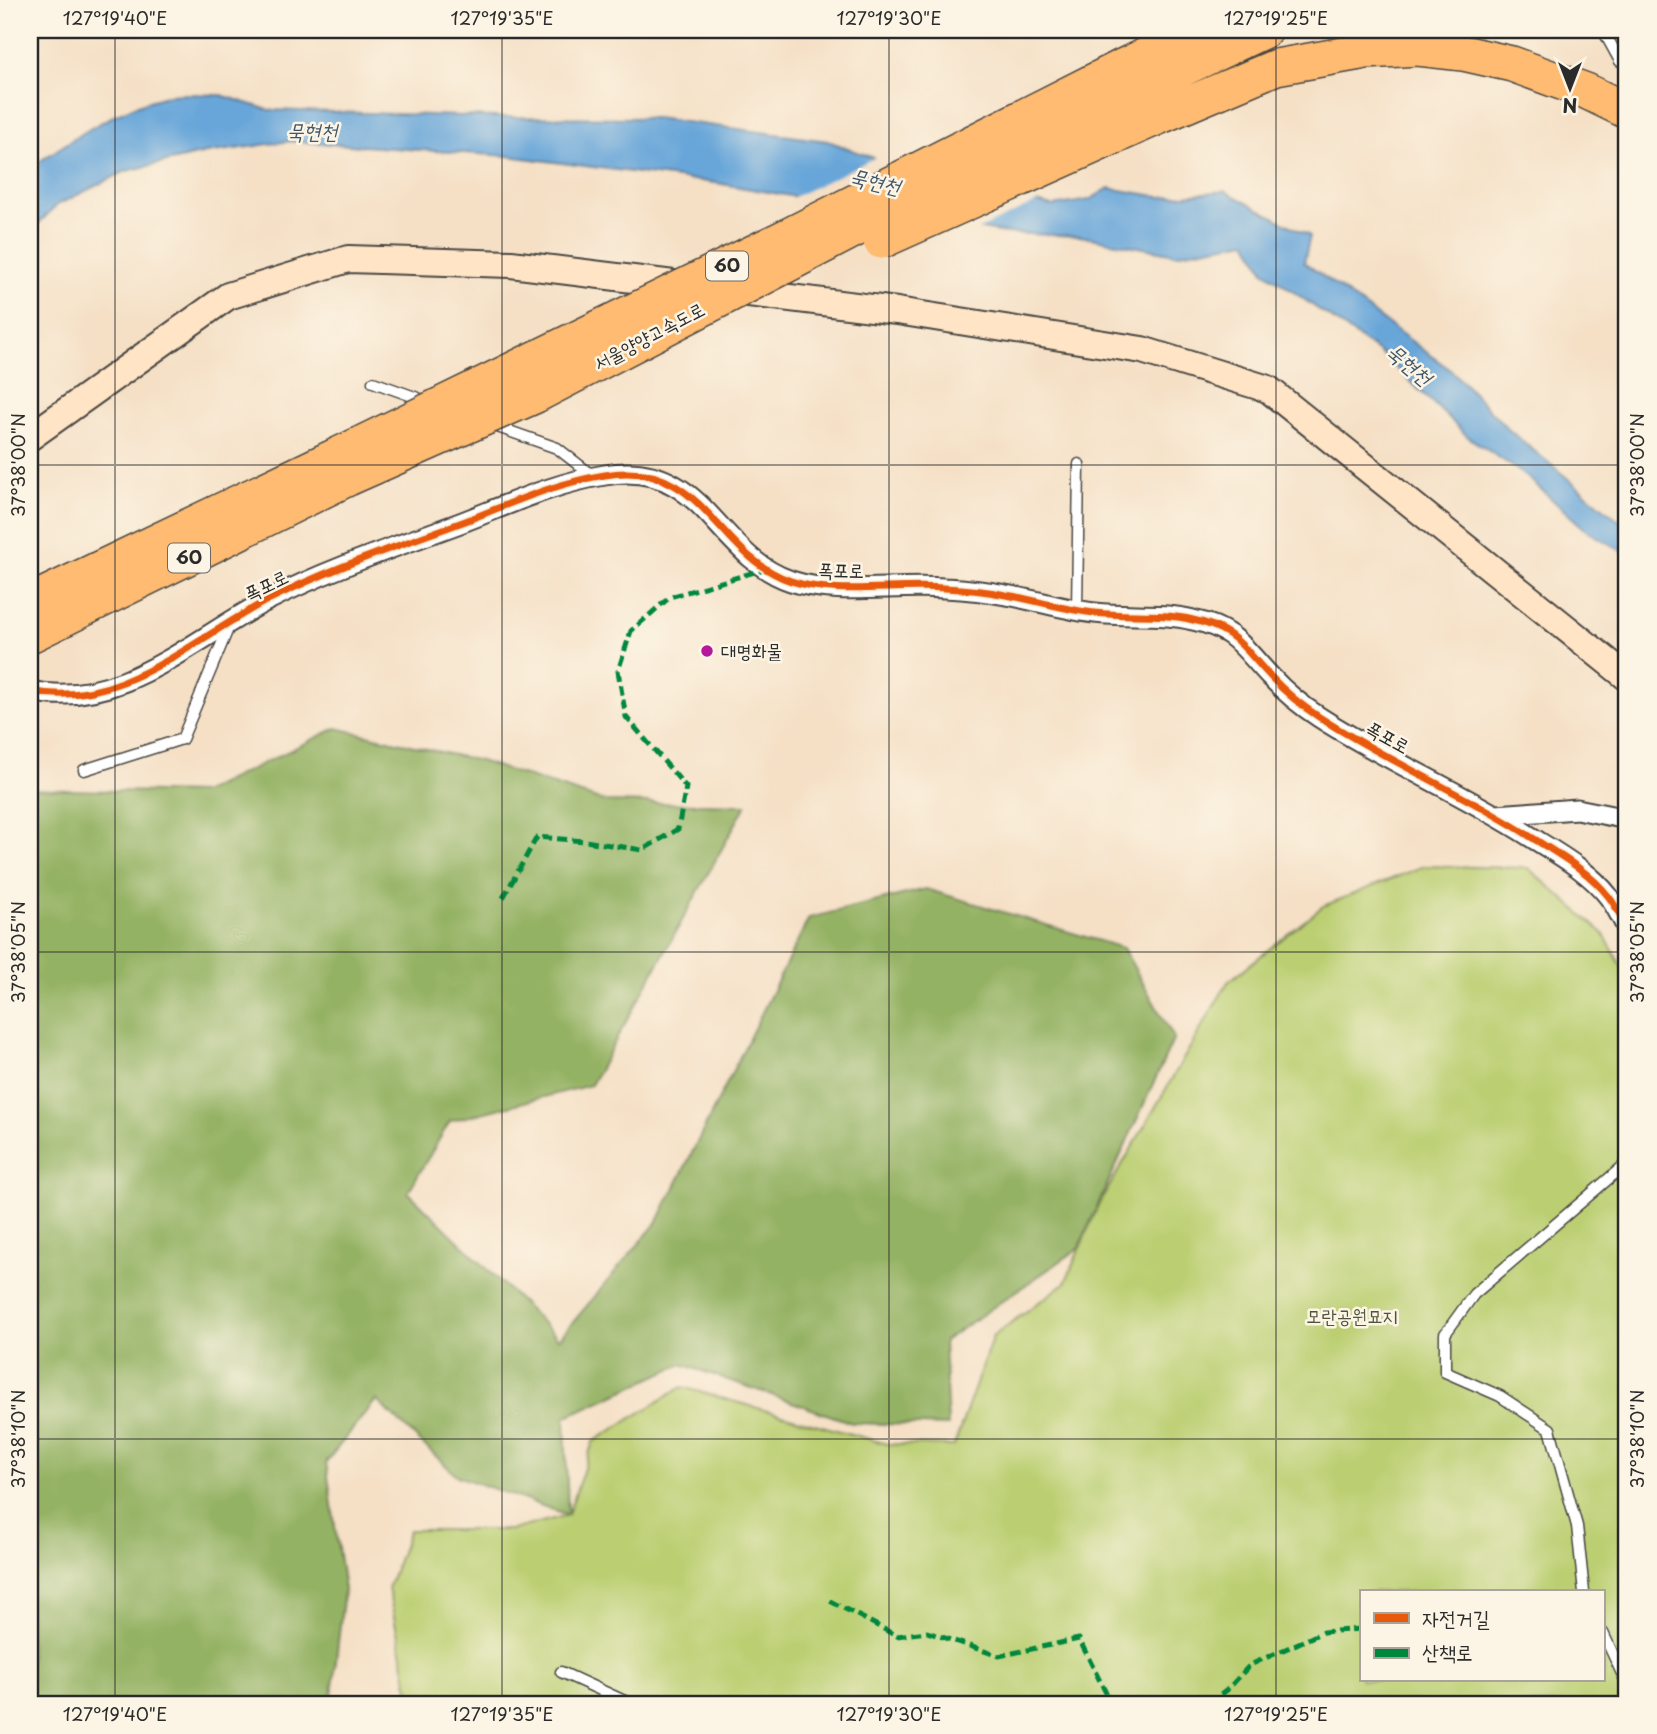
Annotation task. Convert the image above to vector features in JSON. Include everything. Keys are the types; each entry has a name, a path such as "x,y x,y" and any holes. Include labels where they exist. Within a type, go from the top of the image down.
{"highway":[{"path":"1123,70 1153,30"},
{"name":"서울양양고속도로","path":"30,635 636,311 1199,30"},
{"name":"서울양양고속도로","path":"30,602 339,469 536,395 867,223 1123,70 1265,30"},
{"path":"536,395 1276,67 1366,51 1418,48 1463,53 1512,64 1586,91 1627,111"}],"main road":[{"path":"30,437 228,296 348,259 511,264 897,311 1128,348 1268,389 1627,677"}],"street":[{"name":"폭포로","path":"30,691 61,694 111,687 164,662 269,599 355,562 538,493 594,477 643,473 674,484 690,496 765,569 809,586 952,589 1007,595 1077,611 1190,619 1222,629 1235,636 1292,697 1320,718 1496,815 1559,854 1594,880 1611,899 1627,928"},
{"path":"1496,815 1577,809 1627,819"}],"lane":[{"path":"1603,30 1620,61"},
{"path":"373,382 452,410"},
{"path":"465,415 556,448 594,477"},
{"path":"1077,611 1079,464"},
{"path":"84,770 182,739 232,620"},
{"path":"1584,1590 1577,1526 1550,1429 1500,1396 1445,1372 1445,1334 1474,1294 1627,1164"},
{"path":"1604,1635 1627,1685"},
{"path":"561,1672 631,1704"}],"green space":[{"path":"336,728 480,761 606,802 746,805 591,1085 450,1121 408,1192 559,1339 658,1221 809,918 926,889 1123,948 1174,1038 1078,1249 944,1341 948,1426 852,1423 682,1364 565,1417 568,1515 457,1476 376,1400 326,1462 344,1590 331,1704 30,1704 30,789 202,793"},
{"name":"모란공원묘지","path":"1424,866 1528,868 1603,933 1627,976 1627,1550 1621,1562 1627,1594 1627,1704 412,1704 388,1588 409,1530 512,1530 568,1515 593,1442 682,1387 887,1444 954,1446 993,1336 1065,1283 1097,1208 1228,982 1323,906"}],"water":[{"name":"묵현천","path":"179,94 221,95 269,110 498,117 655,118 828,141 917,174 1053,206 1089,200 1109,188 1162,197 1225,191 1310,236 1304,262 1452,371 1510,431 1627,527 1627,554 1587,531 1525,475 1468,437 1383,355 1264,271 1247,241 1175,254 1080,236 1005,233 716,183 508,156 290,141 206,153 126,171 57,205 30,232 30,168 95,126 147,101"}],"pier":[{"path":"878,156 918,170 1041,200 975,231 790,199"}],"marked path":[{"path":"503,898 537,837 642,850 678,829 686,787 626,717 618,671 631,631 670,597 765,569"},
{"path":"830,1601 897,1636 927,1632 999,1656 1079,1639 1109,1699 1115,1704"},
{"path":"1209,1704 1227,1690 1250,1665 1323,1632 1360,1629"}],"cycle path":[{"path":"30,691 63,694 95,691 125,681 184,651 268,600 338,568 549,489 605,475 639,474 665,481 687,494 744,551 765,568 791,581 827,588 925,587 975,590 1084,612 1181,618 1219,629 1238,641 1288,693 1319,717 1505,821 1573,864 1609,897 1627,928"}],"place":[{"name":"대명화물","path":"707,651"}]}
